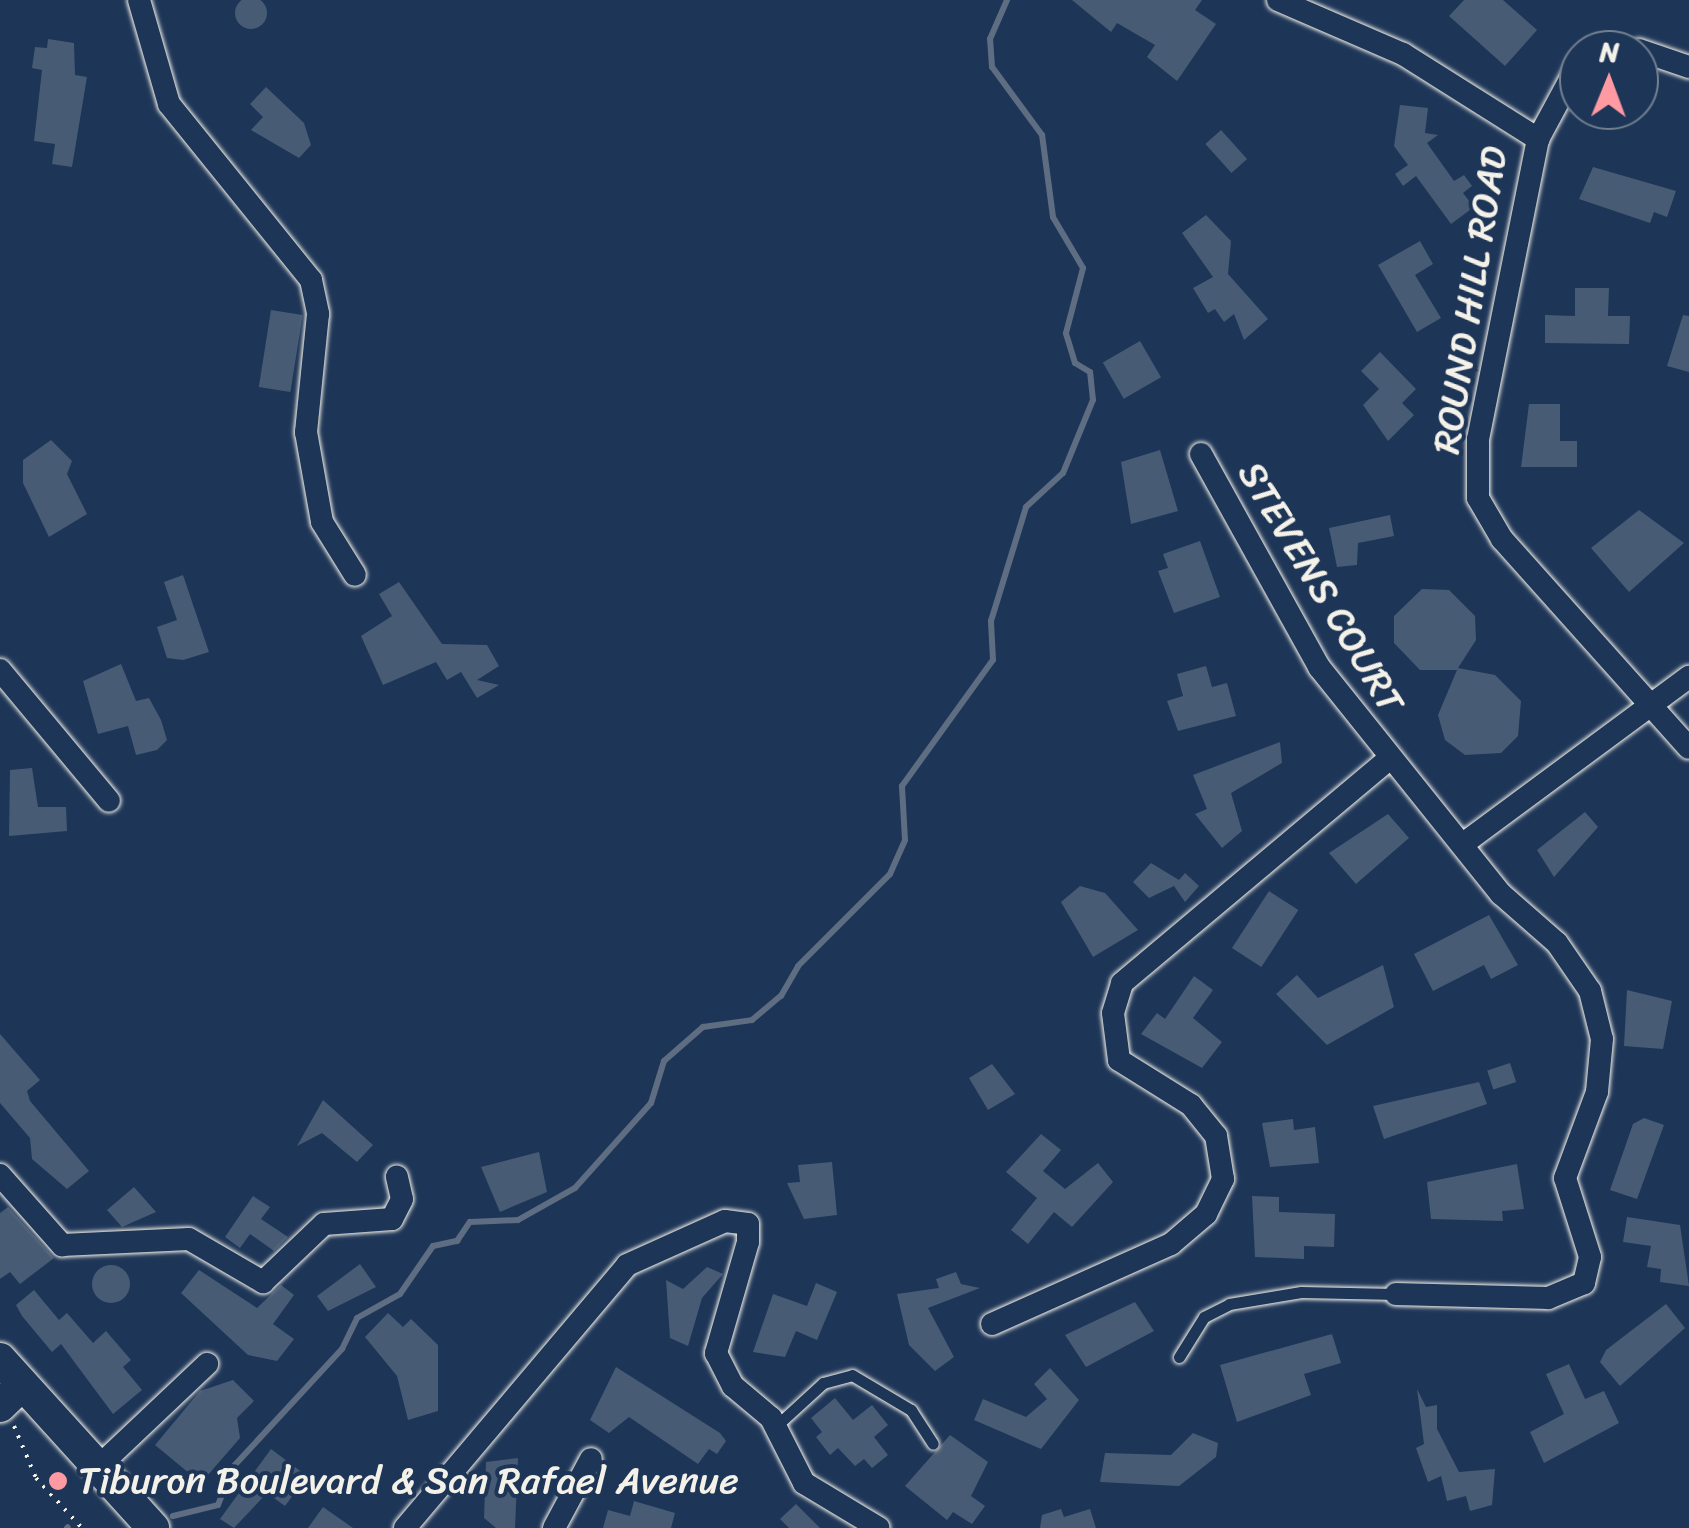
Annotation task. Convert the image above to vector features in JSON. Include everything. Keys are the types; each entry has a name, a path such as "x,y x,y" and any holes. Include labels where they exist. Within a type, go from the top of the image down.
{"main road":[{"path":"0,1358 12,1405 96,1468 153,1528"}],"street":[{"path":"139,0 169,104 311,280 318,314 306,432 322,522 355,575"},
{"name":"ROUND HILL ROAD","path":"1278,0 1403,54 1538,139 1478,439 1478,498 1502,538 1689,748"},
{"path":"1659,57 1689,66"},
{"path":"1538,139 1559,100"},
{"name":"STEVENS COURT","path":"1200,454 1320,667 1387,761 1467,841 1501,894 1557,943 1590,991 1602,1040 1597,1092 1565,1178 1590,1270 1570,1294 1548,1298 1396,1294"},
{"path":"0,670 27,693 109,800"},
{"path":"1467,841 1689,677"},
{"path":"992,1324 1172,1244 1206,1214 1224,1179 1216,1136 1191,1105 1119,1060 1113,1013 1122,983 1387,761"},
{"path":"1,1178 62,1245 188,1239 263,1282 324,1224 392,1219 402,1199 397,1177"},
{"path":"416,1524 628,1265 696,1228 748,1224 716,1353 733,1386 776,1427 804,1483 878,1528"},
{"path":"96,1468 207,1364"},
{"path":"554,1528 591,1459"}],"lane":[{"path":"1179,1357 1204,1316 1229,1304 1301,1292 1396,1294"},
{"path":"776,1427 823,1383 852,1375 911,1410 934,1444"}],"path":[{"path":"12,1405 39,1482 82,1528"}],"building":[{"path":"251,-3 262,2 267,13 262,24 251,29 240,24 235,13 240,2"},
{"path":"1072,0 1202,0 1195,10 1216,24 1177,81 1147,57 1155,45 1117,23 1111,32"},
{"path":"1464,0 1503,0 1537,30 1505,66 1449,16"},
{"path":"48,39 74,43 75,75 87,77 72,167 52,164 55,144 34,141 42,70 32,68 35,47 47,48"},
{"path":"266,87 304,123 311,145 299,158 251,130 263,117 250,104"},
{"path":"1400,105 1428,108 1425,133 1438,135 1427,143 1454,181 1464,175 1472,186 1463,193 1474,207 1451,224 1416,176 1403,186 1395,174 1408,165 1394,146"},
{"path":"1221,130 1247,159 1231,173 1205,144"},
{"path":"1593,167 1676,191 1667,217 1654,212 1650,223 1579,199"},
{"path":"1206,215 1231,241 1228,274 1268,319 1244,340 1234,314 1224,322 1215,309 1208,313 1193,288 1213,277 1182,233"},
{"path":"1420,241 1433,264 1415,275 1441,318 1417,332 1378,265"},
{"path":"1575,288 1609,288 1608,316 1630,316 1629,344 1545,343 1545,315 1575,316"},
{"path":"271,310 303,315 290,392 259,387"},
{"path":"1683,315 1689,316 1689,372 1667,366"},
{"path":"1140,341 1161,377 1124,399 1103,363"},
{"path":"1380,352 1416,389 1402,403 1414,415 1388,441 1363,405 1379,389 1361,371"},
{"path":"1529,404 1560,404 1560,441 1577,441 1577,467 1521,467"},
{"path":"51,440 72,461 67,474 87,514 49,537 23,483 23,460"},
{"path":"1160,450 1178,511 1131,524 1121,462"},
{"path":"1639,510 1684,543 1629,592 1591,548"},
{"path":"1390,515 1394,536 1358,543 1357,565 1337,567 1329,528"},
{"path":"1200,541 1220,597 1174,613 1158,571 1168,568 1163,554"},
{"path":"183,575 209,652 183,660 167,658 157,627 177,620 164,582"},
{"path":"399,582 442,644 487,645 499,666 477,680 499,685 477,698 461,672 447,680 436,662 383,685 361,636 392,616 379,594"},
{"path":"1422,589 1449,590 1475,616 1476,640 1458,668 1495,675 1521,701 1518,736 1501,753 1465,755 1445,740 1438,715 1457,670 1420,670 1394,643 1394,616"},
{"path":"121,664 136,701 149,698 161,720 167,740 157,750 136,755 128,726 98,734 83,681"},
{"path":"1206,666 1212,687 1227,683 1236,716 1178,731 1167,701 1183,696 1177,674"},
{"path":"1280,742 1282,763 1231,793 1242,831 1222,848 1195,814 1207,809 1193,775"},
{"path":"32,768 38,807 66,807 67,831 9,836 10,770"},
{"path":"1585,812 1598,827 1554,877 1537,850"},
{"path":"1388,814 1409,838 1356,884 1329,853"},
{"path":"1151,863 1179,880 1185,873 1199,886 1185,902 1174,886 1149,898 1133,882"},
{"path":"1080,886 1105,893 1138,930 1093,957 1061,902"},
{"path":"1269,891 1298,910 1261,967 1232,948"},
{"path":"1489,915 1518,965 1491,979 1484,965 1433,991 1414,954"},
{"path":"1383,965 1394,1007 1327,1045 1276,994 1297,975 1318,998"},
{"path":"1194,976 1213,990 1193,1018 1222,1042 1202,1068 1141,1034 1157,1013 1165,1019"},
{"path":"1627,990 1672,1001 1663,1049 1624,1046"},
{"path":"0,1034 40,1080 27,1091 30,1101 89,1171 67,1189 32,1159 30,1138 0,1103"},
{"path":"1510,1063 1516,1082 1493,1089 1487,1070"},
{"path":"992,1064 1015,1094 988,1110 969,1078"},
{"path":"1479,1082 1487,1104 1384,1139 1373,1106"},
{"path":"323,1100 373,1145 357,1162 322,1133 297,1146"},
{"path":"1644,1118 1664,1125 1637,1199 1610,1190 1633,1124"},
{"path":"1293,1119 1294,1130 1315,1127 1319,1163 1270,1167 1262,1123"},
{"path":"1041,1134 1061,1150 1043,1171 1065,1189 1098,1163 1113,1182 1072,1227 1054,1212 1028,1244 1011,1230 1037,1198 1006,1172"},
{"path":"539,1152 547,1192 500,1212 481,1167"},
{"path":"832,1162 837,1215 804,1219 787,1183 800,1182 798,1165"},
{"path":"1517,1164 1524,1209 1502,1211 1503,1221 1431,1219 1427,1182"},
{"path":"134,1187 156,1212 122,1227 107,1210"},
{"path":"253,1196 270,1207 261,1219 288,1237 274,1251 250,1234 240,1248 225,1237"},
{"path":"1252,1196 1279,1197 1279,1212 1335,1214 1334,1247 1304,1246 1304,1259 1255,1257"},
{"path":"8,1207 54,1258 20,1284 10,1272 0,1279 0,1213"},
{"path":"1627,1217 1680,1225 1689,1286 1660,1282 1661,1269 1647,1267 1651,1246 1623,1242"},
{"path":"360,1264 376,1287 328,1311 317,1296"},
{"path":"111,1265 125,1270 130,1284 125,1298 111,1303 97,1298 92,1284 97,1270"},
{"path":"707,1267 723,1274 702,1298 688,1346 670,1338 666,1280 683,1289"},
{"path":"199,1270 257,1308 281,1285 294,1295 273,1324 294,1339 277,1361 248,1355 181,1293"},
{"path":"956,1272 961,1284 980,1288 928,1308 954,1357 935,1371 909,1345 897,1294 939,1288 936,1279"},
{"path":"816,1283 837,1292 817,1340 796,1331 785,1357 753,1352 773,1294 807,1306"},
{"path":"34,1290 59,1320 67,1313 93,1343 106,1331 131,1360 123,1367 142,1390 113,1414 61,1344 52,1352 22,1316 16,1305"},
{"path":"1135,1302 1154,1331 1086,1367 1065,1335"},
{"path":"1666,1304 1685,1328 1620,1386 1600,1362 1606,1350"},
{"path":"388,1313 403,1327 411,1319 438,1345 438,1411 408,1420 397,1376 365,1337"},
{"path":"1332,1334 1341,1363 1304,1374 1311,1395 1237,1422 1220,1365"},
{"path":"1569,1364 1585,1399 1604,1391 1619,1423 1544,1463 1530,1432 1564,1414 1546,1374"},
{"path":"616,1367 720,1433 726,1441 717,1454 709,1449 698,1464 629,1417 609,1433 590,1420"},
{"path":"1050,1368 1079,1400 1041,1449 974,1420 983,1399 1026,1417 1047,1399 1034,1384"},
{"path":"233,1380 254,1401 237,1418 240,1438 201,1483 155,1445 200,1391"},
{"path":"1417,1389 1426,1407 1437,1405 1437,1429 1459,1472 1495,1469 1492,1505 1470,1511 1466,1496 1447,1501 1441,1476 1428,1482 1416,1448 1424,1444"},
{"path":"835,1398 853,1420 872,1405 888,1425 874,1437 888,1455 872,1468 864,1459 855,1466 838,1448 830,1455 816,1437 822,1432 811,1418"},
{"path":"1193,1433 1218,1443 1216,1457 1179,1486 1100,1482 1105,1453 1171,1455"},
{"path":"950,1435 988,1462 971,1496 985,1506 972,1524 953,1512 947,1520 905,1486"},
{"path":"271,1449 307,1476 285,1506 267,1493 234,1528 220,1519"},
{"path":"518,1458 515,1528 496,1528 484,1518 486,1462"},
{"path":"634,1501 675,1513 671,1528 603,1528 608,1510 630,1516"},
{"path":"796,1504 820,1528 789,1528 780,1519"},
{"path":"323,1507 353,1528 308,1528"},
{"path":"1061,1509 1064,1517 1090,1509 1096,1528 1040,1528 1042,1515"}],"waterway":[{"path":"173,1516 218,1505 233,1467 342,1349 357,1318 400,1294 433,1246 457,1241 470,1222 518,1220 575,1188 651,1103 664,1061 703,1027 752,1020 781,996 798,966 890,874 905,840 902,786 993,660 991,621 1026,507 1063,473 1093,400 1090,372 1075,363 1066,333 1083,268 1053,217 1042,135 992,67 990,39 1007,0"}],"place":[{"name":"Tiburon Boulevard & San Rafael Avenue","path":"58,1481"}]}
